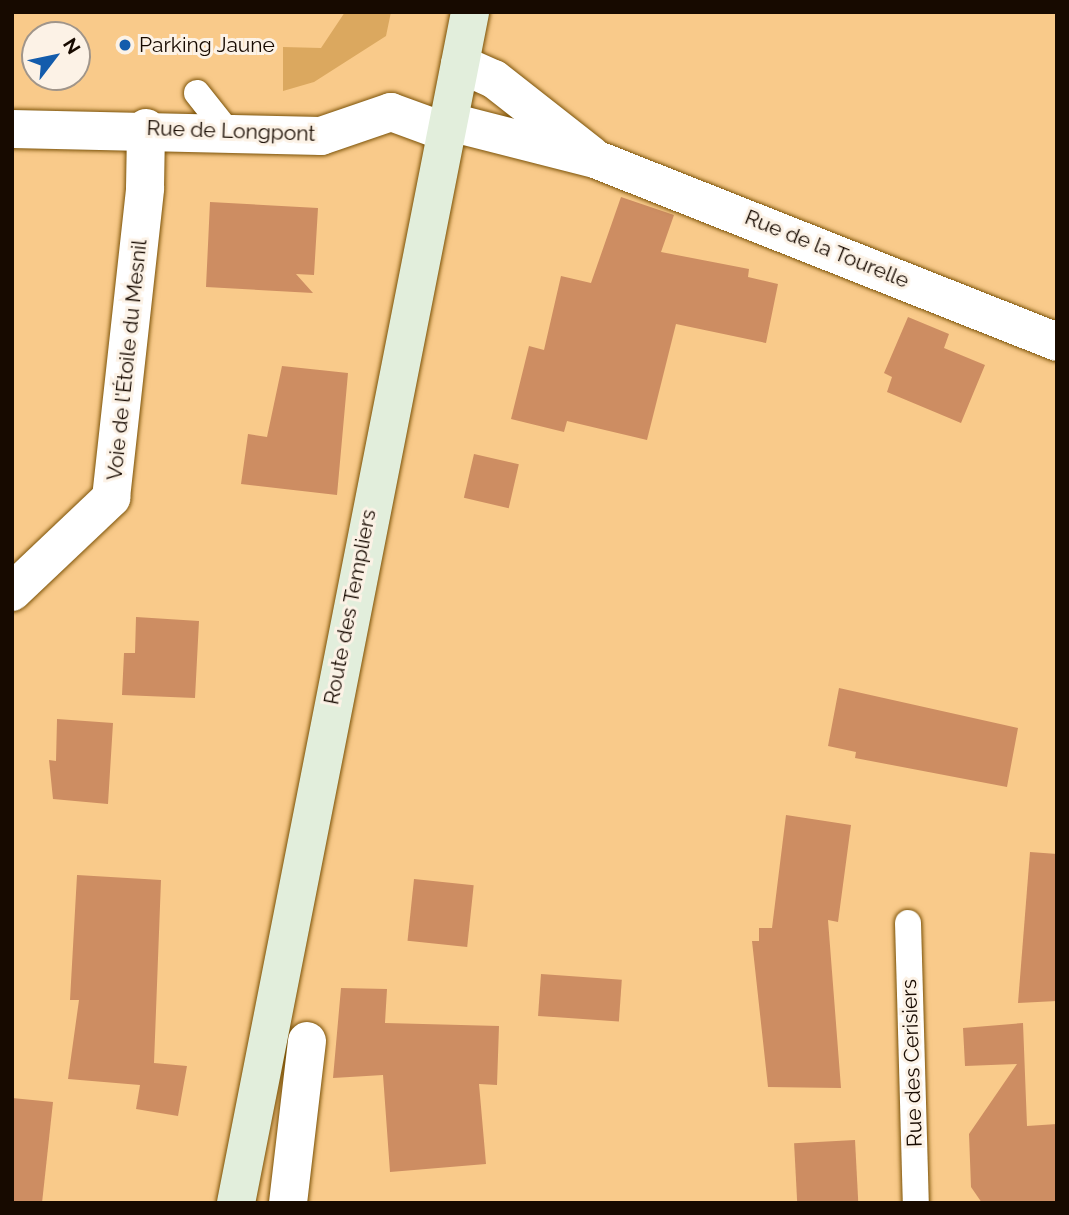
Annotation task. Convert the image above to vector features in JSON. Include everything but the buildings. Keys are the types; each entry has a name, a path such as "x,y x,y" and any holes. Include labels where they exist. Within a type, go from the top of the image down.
{"main road":[{"name":"Route des Templiers","path":"236,1203 444,126 470,12"}],"street":[{"name":"Rue de la Tourelle","path":"460,64 494,79 595,159"},
{"name":"Rue de Longpont","path":"12,129 146,128 321,136 391,112 444,126"},
{"name":"Rue de la Tourelle","path":"444,126 595,159 1057,342"},
{"name":"Voie de l'Étoile du Mesnil","path":"12,592 111,498 145,188 146,128"},
{"path":"288,1203 307,1041"}],"lane":[{"path":"197,93 227,131"},
{"name":"Rue des Cerisiers","path":"908,923 916,1203"}],"shaded area":[{"path":"345,12 391,12 386,36 314,82 283,91 283,47 321,48"}],"place":[{"name":"Parking Jaune","path":"125,45"}]}
